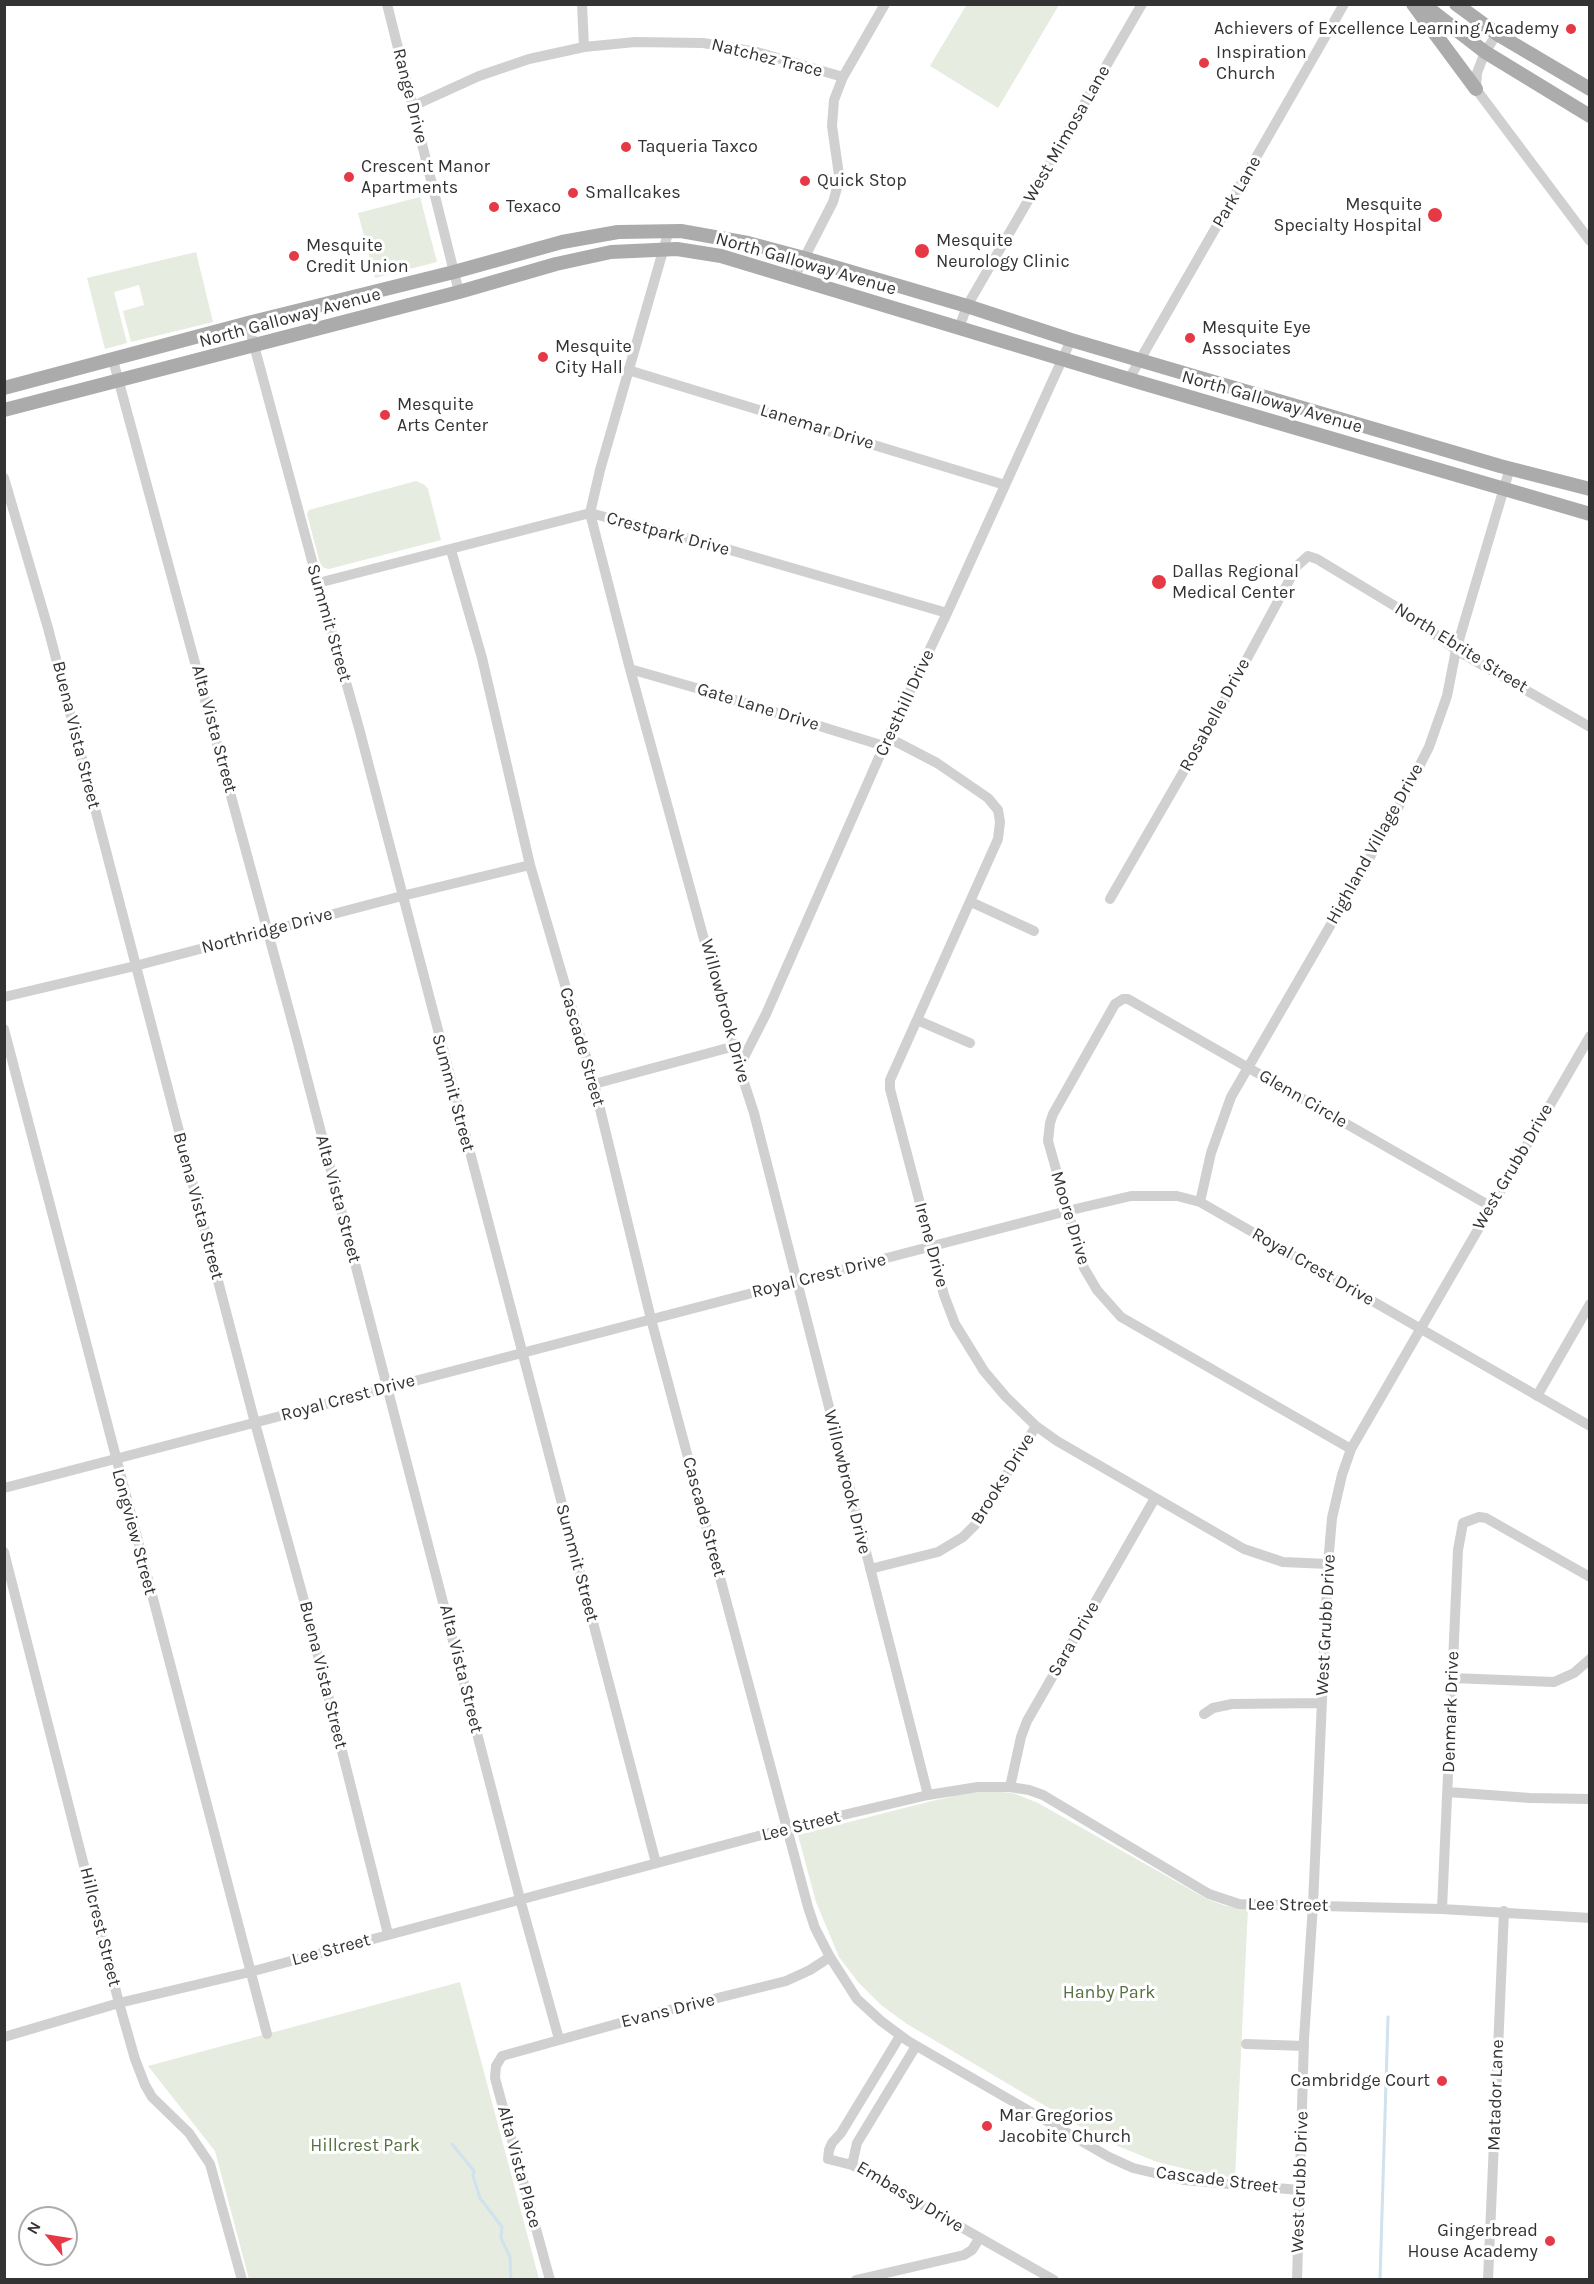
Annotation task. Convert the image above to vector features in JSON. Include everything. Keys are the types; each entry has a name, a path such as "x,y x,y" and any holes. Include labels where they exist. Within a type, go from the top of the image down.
{"main road":[{"path":"1413,4 1476,89"},
{"path":"1423,4 1485,52 1590,116"},
{"path":"1456,4 1497,34 1590,89"},
{"name":"North Galloway Avenue","path":"4,388 562,242 618,232 669,230 721,237 804,258 967,306 1071,340 1510,468 1590,489"},
{"name":"North Galloway Avenue","path":"4,410 578,259 610,252 664,249 721,256 1129,379 1504,489 1582,509 1590,514"},
{"path":"1189,396 1196,376"},
{"path":"1422,465 1442,463 1453,457 1455,452"}],"street":[{"name":"Range Drive","path":"387,4 459,292"},
{"path":"582,4 584,47"},
{"path":"794,278 833,202 837,188 838,159 832,126 834,100 843,77 885,4"},
{"name":"West Mimosa Lane","path":"959,328 967,306 1142,4"},
{"name":"Park Lane","path":"1129,379 1344,4"},
{"path":"1497,34 1485,52 1477,73 1476,89 1590,241"},
{"name":"Natchez Trace","path":"413,106 479,76 528,59 584,47 635,42 703,42 757,52 843,77"},
{"name":"Willowbrook Drive","path":"669,230 628,370 590,513 630,669 739,1067 759,1132 928,1795"},
{"name":"Summit Street","path":"248,323 359,728 656,1863"},
{"name":"Cresthill Drive","path":"739,1067 766,1014 887,742 1071,340"},
{"name":"Alta Vista Street","path":"113,360 229,783 520,1899 559,2039"},
{"name":"Lanemar Drive","path":"628,370 1005,485"},
{"name":"Highland Village Drive","path":"1200,1202 1210,1153 1231,1097 1401,801 1432,738 1447,696 1456,650 1510,468"},
{"name":"Buena Vista Street","path":"4,478 48,628 255,1423 305,1604 388,1934"},
{"name":"Crestpark Drive","path":"318,583 590,513 706,543 947,614"},
{"name":"Cascade Street","path":"451,550 482,658 530,865 594,1084 651,1319 815,1929 857,1999 900,2036 1109,2157 1133,2168 1185,2180 1299,2190"},
{"name":"Rosabelle Drive","path":"1110,899 1222,705 1297,566 1304,558 1311,556 1333,568"},
{"name":"North Ebrite Street","path":"1333,568 1407,614 1456,650 1590,727"},
{"name":"Gate Lane Drive","path":"630,669 887,742 937,763"},
{"name":"Irene Drive","path":"937,763 988,798 998,810 1000,822 998,839 890,1080 890,1089 944,1294 955,1324 984,1371 1006,1397 1036,1426 1057,1441 1244,1549 1283,1562 1328,1564"},
{"name":"Northridge Drive","path":"4,997 135,966 530,865"},
{"path":"971,902 1034,931"},
{"name":"Glenn Circle","path":"1115,1004 1128,999 1490,1206"},
{"name":"Moore Drive","path":"1115,1004 1050,1123 1048,1141 1084,1268 1097,1290 1121,1317 1351,1449"},
{"path":"917,1020 970,1043"},
{"name":"Longview Street","path":"4,1029 267,2034"},
{"name":"West Grubb Drive","path":"1297,2280 1304,2046 1313,1905 1328,1564 1332,1518 1341,1475 1351,1449 1590,1036"},
{"path":"594,1084 735,1046"},
{"name":"Royal Crest Drive","path":"4,1488 1131,1196 1177,1196 1200,1202 1590,1426"},
{"path":"1537,1396 1590,1304"},
{"name":"Brooks Drive","path":"870,1569 938,1552 963,1537 977,1523 1036,1426"},
{"name":"Sara Drive","path":"1010,1786 1027,1721 1155,1498"},
{"name":"Denmark Drive","path":"1442,1909 1459,1535 1464,1523 1479,1517 1486,1518 1590,1577"},
{"name":"Hillcrest Street","path":"4,1552 119,2004 145,2085 152,2097 189,2133 210,2164 242,2280"},
{"path":"1452,1678 1554,1682 1574,1673 1590,1659"},
{"path":"1204,1714 1213,1708 1232,1704 1322,1703"},
{"name":"Lee Street","path":"4,2037 119,2004 250,1972 788,1828 928,1795 978,1787 1010,1786 1043,1795 1209,1894 1239,1904 1504,1911 1590,1918"},
{"path":"1448,1792 1590,1800"},
{"name":"Matador Lane","path":"1488,2280 1504,1911"},
{"name":"Evans Drive","path":"502,2056 559,2039 786,1981 810,1970 830,1956"},
{"path":"852,2165 831,2161 827,2155 900,2036"},
{"path":"1246,2044 1304,2046"},
{"name":"Embassy Drive","path":"916,2046 857,2143 852,2165 1054,2280"},
{"name":"Alta Vista Place","path":"502,2056 496,2066 495,2078 549,2280"},
{"path":"856,2280 964,2255 972,2250 980,2239"}],"green space":[{"path":"967,4 1059,5 998,108 930,66"},
{"path":"420,197 437,262 375,278 358,213"},
{"path":"196,252 213,322 131,342 123,311 144,305 139,285 114,292 127,343 105,349 87,278"},
{"path":"416,481 428,489 441,540 329,569 321,567 307,514 309,510"},
{"name":"Hanby Park","path":"991,1791 1013,1793 1038,1803 1207,1899 1226,1906 1248,1908 1235,2178 1157,2162 1101,2139 907,2024 881,2005 858,1982 839,1957 816,1902 798,1835 967,1793"},
{"name":"Hillcrest Park","path":"460,1982 539,2279 249,2279 215,2151 148,2066"}],"waterway":[{"path":"1380,2280 1388,2017"},
{"path":"452,2144 474,2171 473,2176 480,2198 502,2227 501,2238 510,2257 511,2280"}],"place":[{"name":"Achievers of Excellence Learning Academy","path":"1571,29"},
{"name":"Inspiration Church","path":"1204,63"},
{"name":"Taqueria Taxco","path":"626,147"},
{"name":"Crescent Manor Apartments","path":"349,177"},
{"name":"Quick Stop","path":"805,181"},
{"name":"Smallcakes","path":"573,193"},
{"name":"Texaco","path":"494,207"},
{"name":"Mesquite Specialty Hospital","path":"1435,215"},
{"name":"Mesquite Neurology Clinic","path":"922,251"},
{"name":"Mesquite Credit Union","path":"294,256"},
{"name":"Mesquite Eye Associates","path":"1190,338"},
{"name":"Mesquite City Hall","path":"543,357"},
{"name":"Mesquite Arts Center","path":"385,415"},
{"name":"Dallas Regional Medical Center","path":"1159,582"},
{"name":"Cambridge Court","path":"1442,2081"},
{"name":"Mar Gregorios Jacobite Church","path":"987,2126"},
{"name":"Gingerbread House Academy","path":"1550,2241"}]}
